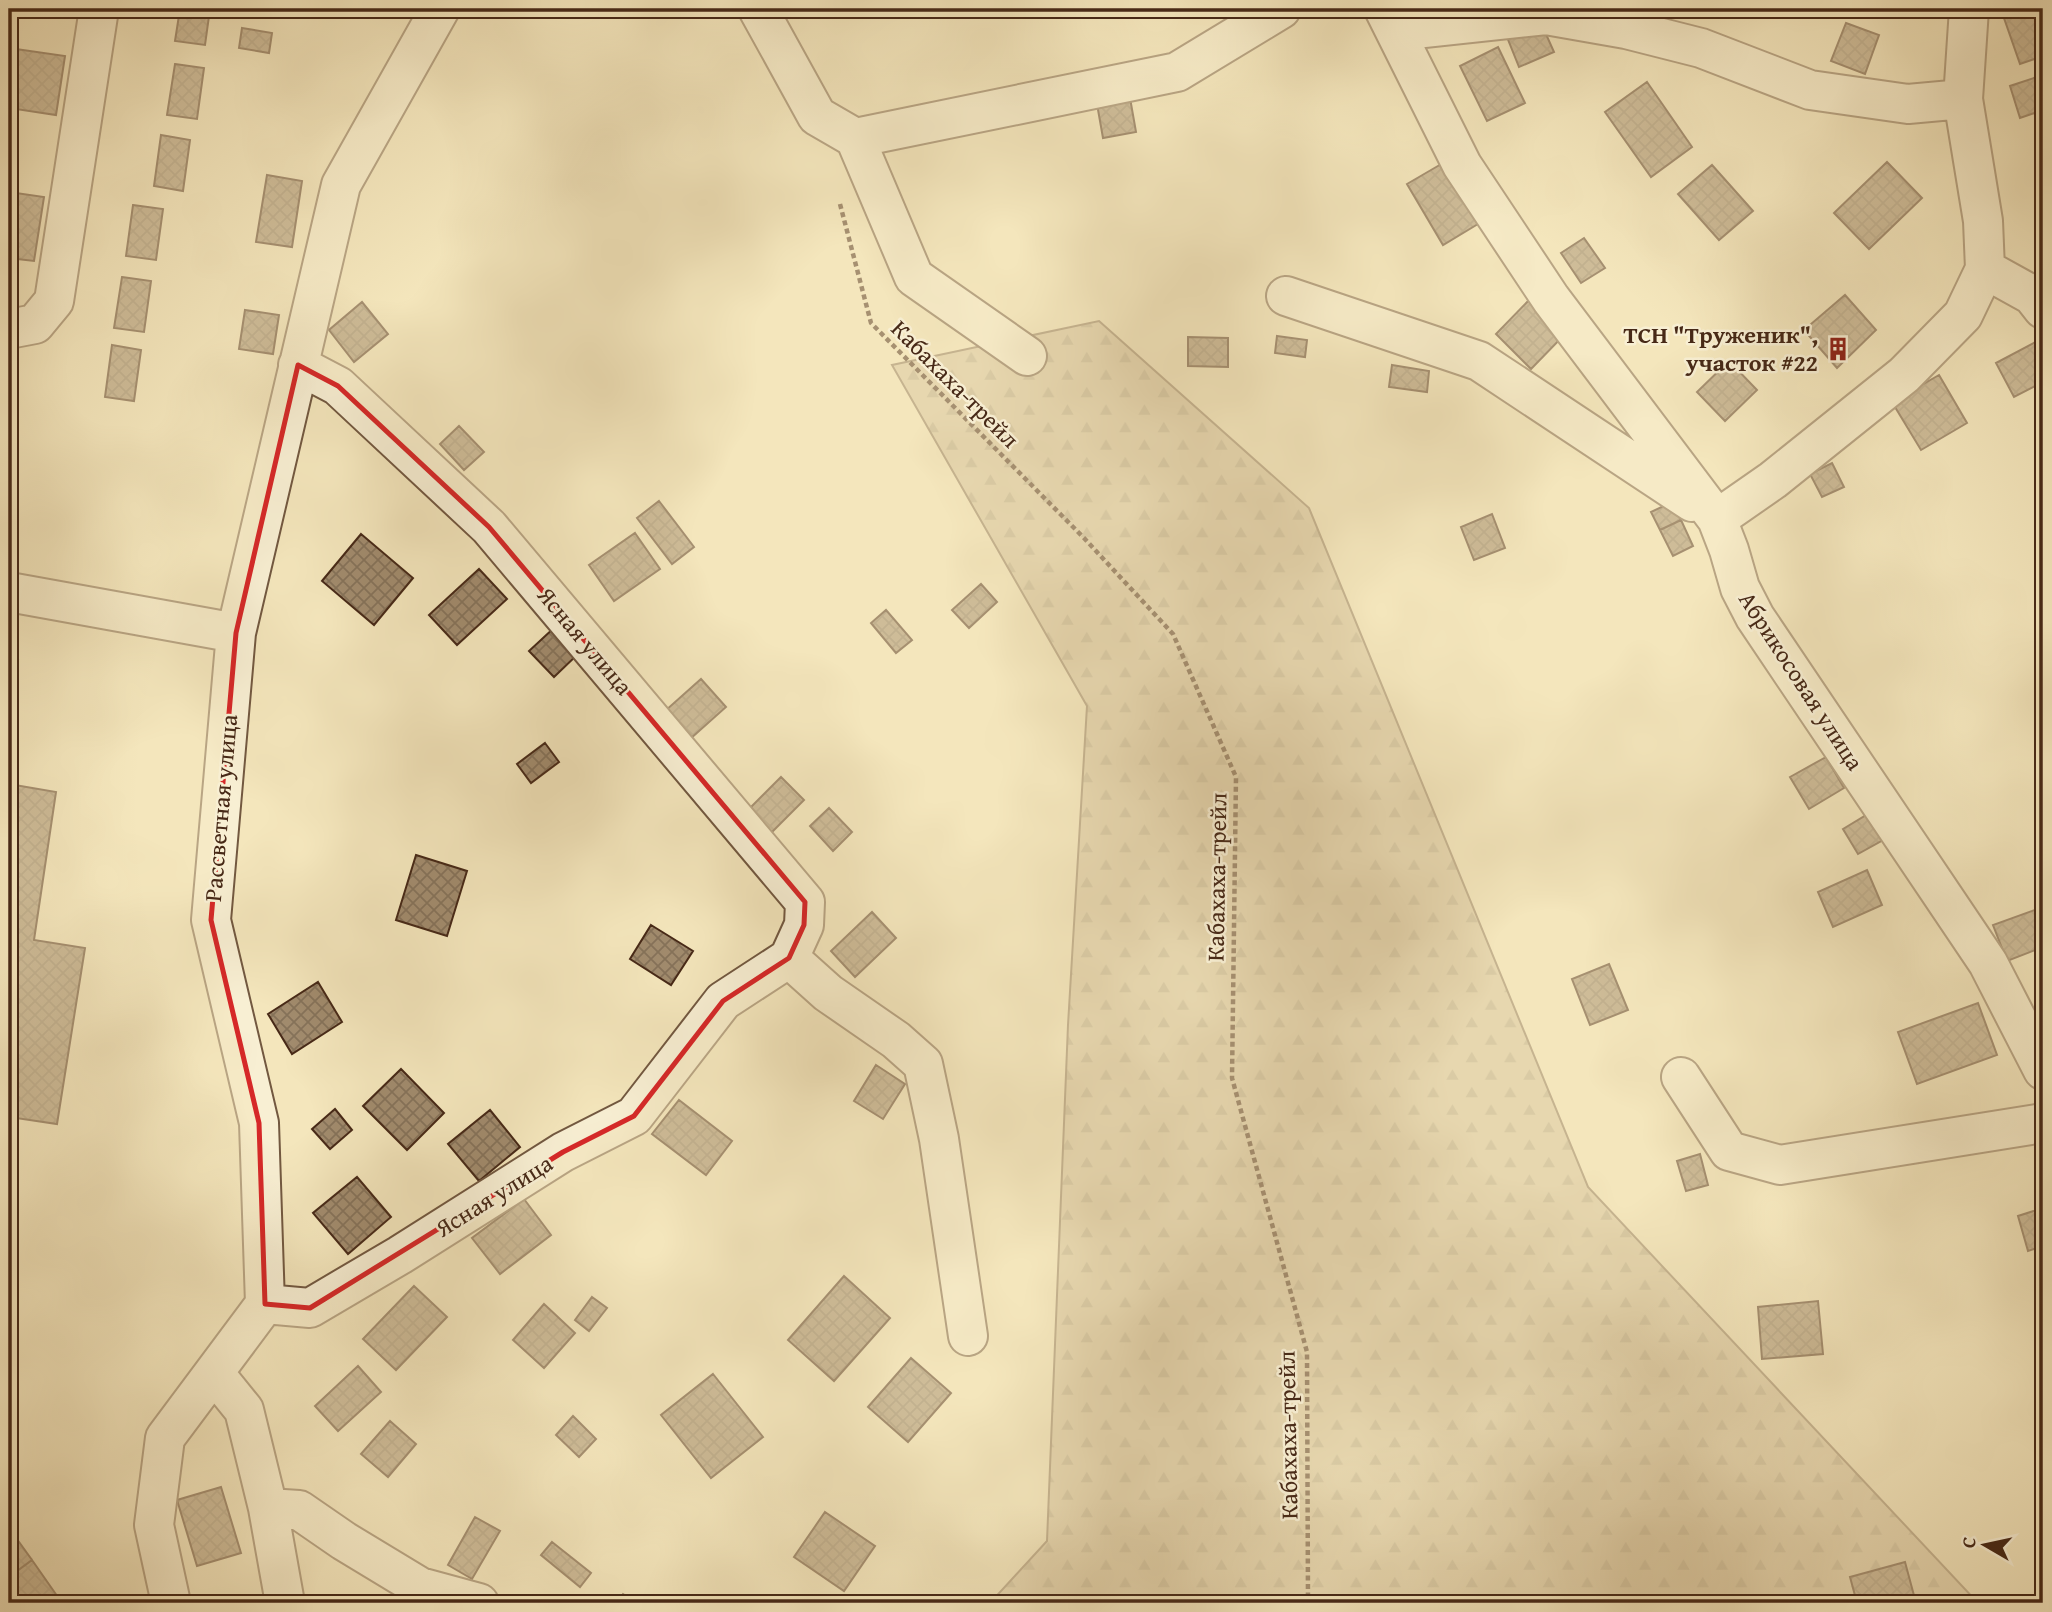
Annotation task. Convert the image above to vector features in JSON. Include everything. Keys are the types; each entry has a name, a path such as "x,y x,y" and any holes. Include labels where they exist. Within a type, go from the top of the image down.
{"street":[{"path":"9,329 35,324 54,301 99,9"},
{"name":"Рассветная улица","path":"265,1304 259,1124 211,920 236,634 341,185 440,9"},
{"path":"758,9 817,116 855,138 914,276 1027,356"},
{"path":"855,138 1177,72 1281,9"},
{"path":"1286,296 1479,361 1717,519 1773,480 1904,375 1962,315 1985,269 1983,221 1962,99 1969,9"},
{"path":"1390,20 1546,15 1626,29 1701,48 1810,90 1908,104 1962,99"},
{"name":"Абрикосовая улица","path":"1390,20 1469,176 1551,299 1717,519 1740,588 1755,617 1988,963 2043,1070"},
{"path":"1985,269 2032,295 2043,309"},
{"name":"Ясная улица","path":"265,1304 310,1308 400,1255 563,1152 634,1116 723,1001 789,958 804,925 805,902 489,527 338,386 298,365"},
{"path":"9,592 236,634"},
{"path":"789,958 828,993 896,1040 923,1064 939,1139 968,1336"},
{"path":"1681,1077 1729,1151 1780,1165 2043,1123"},
{"path":"171,1603 154,1525 165,1438 265,1304"},
{"path":"214,1373 244,1410 268,1508 285,1603"},
{"path":"268,1508 299,1510 419,1587 479,1603"}],"path":[{"name":"Кабахаха-трейл","path":"837,194 871,323 1084,538 1173,634 1236,777 1232,1078 1307,1352 1308,1603"}],"highlighted area":[{"path":"298,365 338,386 489,527 805,902 804,925 789,958 723,1001 634,1116 563,1152 310,1308 265,1304 259,1123 211,920 236,633"}],"green space":[{"path":"1099,321 1309,508 1588,1187 1978,1603 990,1603 1047,1541 1068,1025 1087,706 892,365"}],"building":[{"path":"180,9 210,9 205,45 175,41"},
{"path":"244,9 273,9 272,16 243,12"},
{"path":"2029,9 2043,9 2043,56 2020,64 2004,18"},
{"path":"1541,23 1554,52 1519,67 1507,37"},
{"path":"1846,23 1879,35 1865,74 1831,61"},
{"path":"242,28 272,33 269,53 239,48"},
{"path":"1498,47 1525,103 1487,121 1460,66"},
{"path":"9,48 65,56 56,115 9,108"},
{"path":"175,64 204,68 197,119 167,115"},
{"path":"2043,75 2043,110 2020,118 2010,86"},
{"path":"1647,82 1692,147 1651,177 1605,112"},
{"path":"1130,98 1136,132 1103,138 1097,104"},
{"path":"161,135 190,140 183,191 154,186"},
{"path":"1887,162 1922,198 1869,249 1834,213"},
{"path":"1443,163 1478,224 1443,245 1407,184"},
{"path":"1712,165 1753,211 1719,240 1678,194"},
{"path":"267,175 302,181 292,247 256,242"},
{"path":"9,192 44,197 34,261 9,258"},
{"path":"133,205 163,209 156,260 126,256"},
{"path":"1584,238 1605,268 1581,283 1561,253"},
{"path":"122,277 151,281 144,332 114,328"},
{"name":"ТСН \"Труженик\", участок #22","path":"1845,295 1876,330 1837,368 1804,330"},
{"path":"1532,297 1567,332 1531,369 1496,334"},
{"path":"362,302 388,334 354,362 329,330"},
{"path":"245,310 279,315 273,354 239,349"},
{"path":"1277,336 1307,340 1305,357 1275,353"},
{"path":"1188,337 1228,338 1228,367 1188,366"},
{"path":"2043,338 2043,382 2014,397 1996,363"},
{"path":"112,345 141,350 134,401 105,397"},
{"path":"9,351 15,351 10,380 9,380"},
{"path":"1729,361 1757,390 1725,421 1697,392"},
{"path":"1392,365 1429,371 1427,392 1389,387"},
{"path":"1939,375 1967,423 1921,450 1892,402"},
{"path":"2043,420 2043,458 2040,458 2037,421"},
{"path":"459,426 484,452 464,470 440,444"},
{"path":"1832,463 1844,487 1822,497 1810,474"},
{"path":"659,501 694,547 672,564 637,518"},
{"path":"1672,502 1681,520 1660,530 1651,512"},
{"path":"1492,514 1505,548 1474,560 1461,527"},
{"path":"1681,520 1693,546 1673,556 1660,530"},
{"path":"635,533 660,569 614,601 589,565"},
{"path":"361,534 413,578 374,625 322,581"},
{"path":"479,569 507,599 457,645 429,615"},
{"path":"981,584 997,602 969,628 952,610"},
{"path":"886,610 912,640 896,653 871,623"},
{"path":"555,627 579,653 554,677 529,651"},
{"path":"9,658 18,660 9,721"},
{"path":"701,679 726,707 690,739 665,711"},
{"path":"545,743 559,762 531,783 517,764"},
{"path":"1826,757 1844,788 1809,809 1790,777"},
{"path":"781,777 804,800 770,834 747,811"},
{"path":"9,784 56,792 34,940 85,948 57,1124 9,1117"},
{"path":"829,808 852,832 833,851 810,826"},
{"path":"1868,814 1883,840 1858,854 1843,829"},
{"path":"416,855 467,871 447,936 396,920"},
{"path":"1867,870 1882,905 1833,927 1818,892"},
{"path":"2043,907 2043,947 2007,961 1993,925"},
{"path":"872,912 896,938 855,977 831,951"},
{"path":"651,925 693,951 671,985 630,959"},
{"path":"1609,964 1628,1010 1590,1025 1572,979"},
{"path":"318,982 342,1022 292,1054 268,1014"},
{"path":"1978,1003 1997,1055 1917,1084 1898,1032"},
{"path":"876,1065 905,1084 883,1119 854,1101"},
{"path":"401,1069 444,1113 407,1150 363,1106"},
{"path":"679,1100 732,1141 706,1175 652,1134"},
{"path":"335,1109 352,1130 330,1149 312,1129"},
{"path":"490,1110 520,1147 479,1181 448,1144"},
{"path":"1700,1154 1708,1185 1686,1191 1677,1161"},
{"path":"357,1177 391,1217 348,1254 313,1213"},
{"path":"524,1199 551,1235 500,1274 472,1238"},
{"path":"2043,1208 2043,1246 2028,1251 2018,1216"},
{"path":"844,1276 890,1318 834,1381 788,1340"},
{"path":"414,1286 447,1317 396,1370 363,1339"},
{"path":"592,1297 607,1308 589,1331 575,1320"},
{"path":"1818,1301 1823,1354 1762,1359 1758,1307"},
{"path":"544,1304 575,1333 544,1368 513,1340"},
{"path":"911,1358 951,1393 908,1442 868,1407"},
{"path":"358,1366 381,1392 338,1431 315,1406"},
{"path":"713,1374 763,1437 711,1478 661,1415"},
{"path":"573,1416 596,1439 579,1457 556,1435"},
{"path":"390,1421 416,1444 388,1477 361,1454"},
{"path":"221,1487 241,1553 197,1566 177,1500"},
{"path":"825,1512 875,1546 844,1591 794,1557"},
{"path":"475,1517 500,1531 472,1579 448,1565"},
{"path":"9,1528 32,1560 9,1577"},
{"path":"552,1542 591,1573 580,1587 541,1555"},
{"path":"32,1560 62,1603 16,1603 9,1593 9,1577"},
{"path":"1905,1562 1916,1603 1857,1603 1850,1577"},
{"path":"623,1594 637,1603 617,1603"}],"place":[{"name":"ТСН \"Труженик\", участок #22","path":"1838,349"}]}
